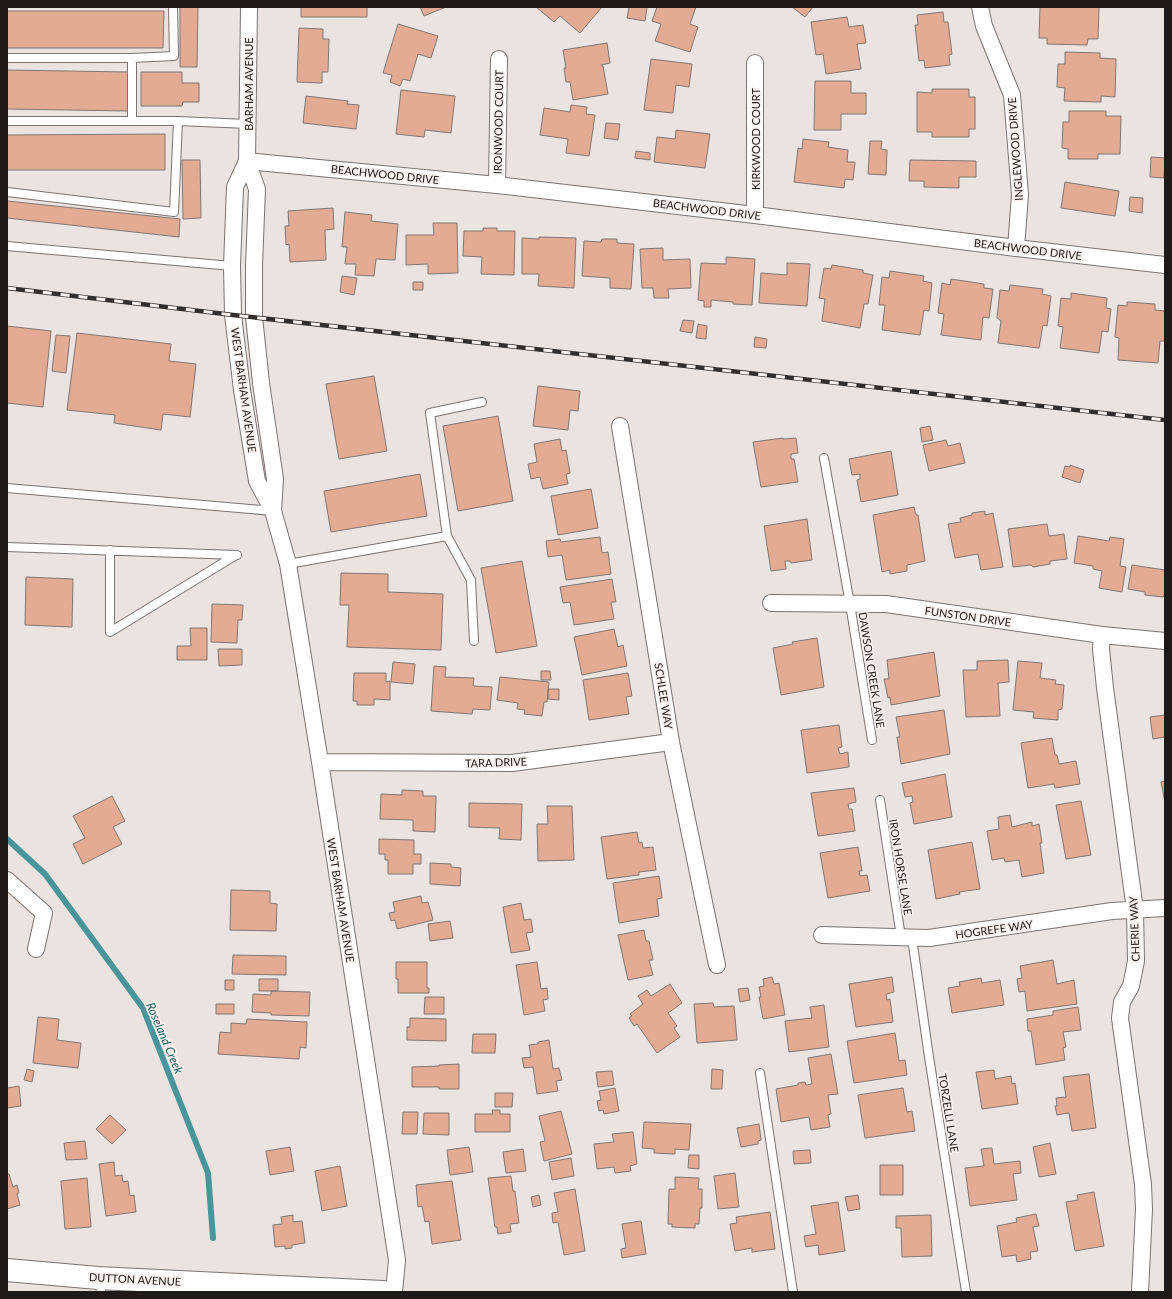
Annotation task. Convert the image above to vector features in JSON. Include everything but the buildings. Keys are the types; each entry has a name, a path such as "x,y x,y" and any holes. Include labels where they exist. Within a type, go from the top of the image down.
{"main road":[{"name":"DUTTON AVENUE","path":"7,1270 100,1285 383,1292"}],"street":[{"name":"BARHAM AVENUE","path":"249,7 247,161 257,189 254,266"},
{"name":"INGLEWOOD DRIVE","path":"980,7 984,26 1012,95 1020,195 1016,248"},
{"name":"IRONWOOD COURT","path":"497,185 498,59"},
{"name":"KIRKWOOD COURT","path":"755,63 755,215"},
{"name":"BARHAM AVENUE","path":"232,266 235,187 247,161"},
{"name":"BEACHWOOD DRIVE","path":"247,161 497,185 1165,265"},
{"name":"WEST BARHAM AVENUE","path":"232,266 233,315 242,390 257,481 273,511 288,564 320,762 397,1260 394,1292"},
{"name":"WEST BARHAM AVENUE","path":"254,266 254,318 261,383 275,479 273,511"},
{"name":"SCHLEE WAY","path":"620,426 671,742 717,965"},
{"name":"FUNSTON DRIVE","path":"770,603 886,604 1102,635 1165,641"},
{"name":"CHERIE WAY","path":"1102,635 1101,649 1104,688 1135,910 1136,961 1131,986 1122,1002 1120,1018 1143,1184 1144,1209 1140,1292"},
{"name":"TARA DRIVE","path":"320,762 512,763 671,742"},
{"path":"7,880 44,913 36,949"},
{"name":"HOGREFE WAY","path":"822,935 930,938 1112,911 1165,908"}],"lane":[{"path":"7,58 132,58 174,56 173,7"},
{"path":"132,58 132,121"},
{"path":"7,121 178,121 248,124"},
{"path":"7,192 174,212 178,121"},
{"path":"7,246 232,266"},
{"path":"474,641 471,580 447,536 430,413 482,402"},
{"name":"DAWSON CREEK LANE","path":"824,458 872,740"},
{"path":"7,488 273,511"},
{"path":"288,564 447,536"},
{"path":"7,547 110,550 237,555 110,632 110,550"},
{"name":"IRON HORSE LANE","path":"880,800 907,937"},
{"name":"TORZELLI LANE","path":"907,937 929,1057 966,1292"},
{"path":"760,1072 793,1292"}],"waterway":[{"name":"Roseland Creek","path":"7,839 45,874 143,1008 208,1173 213,1238"}],"railway":[{"path":"7,288 233,315 1165,420"}]}
